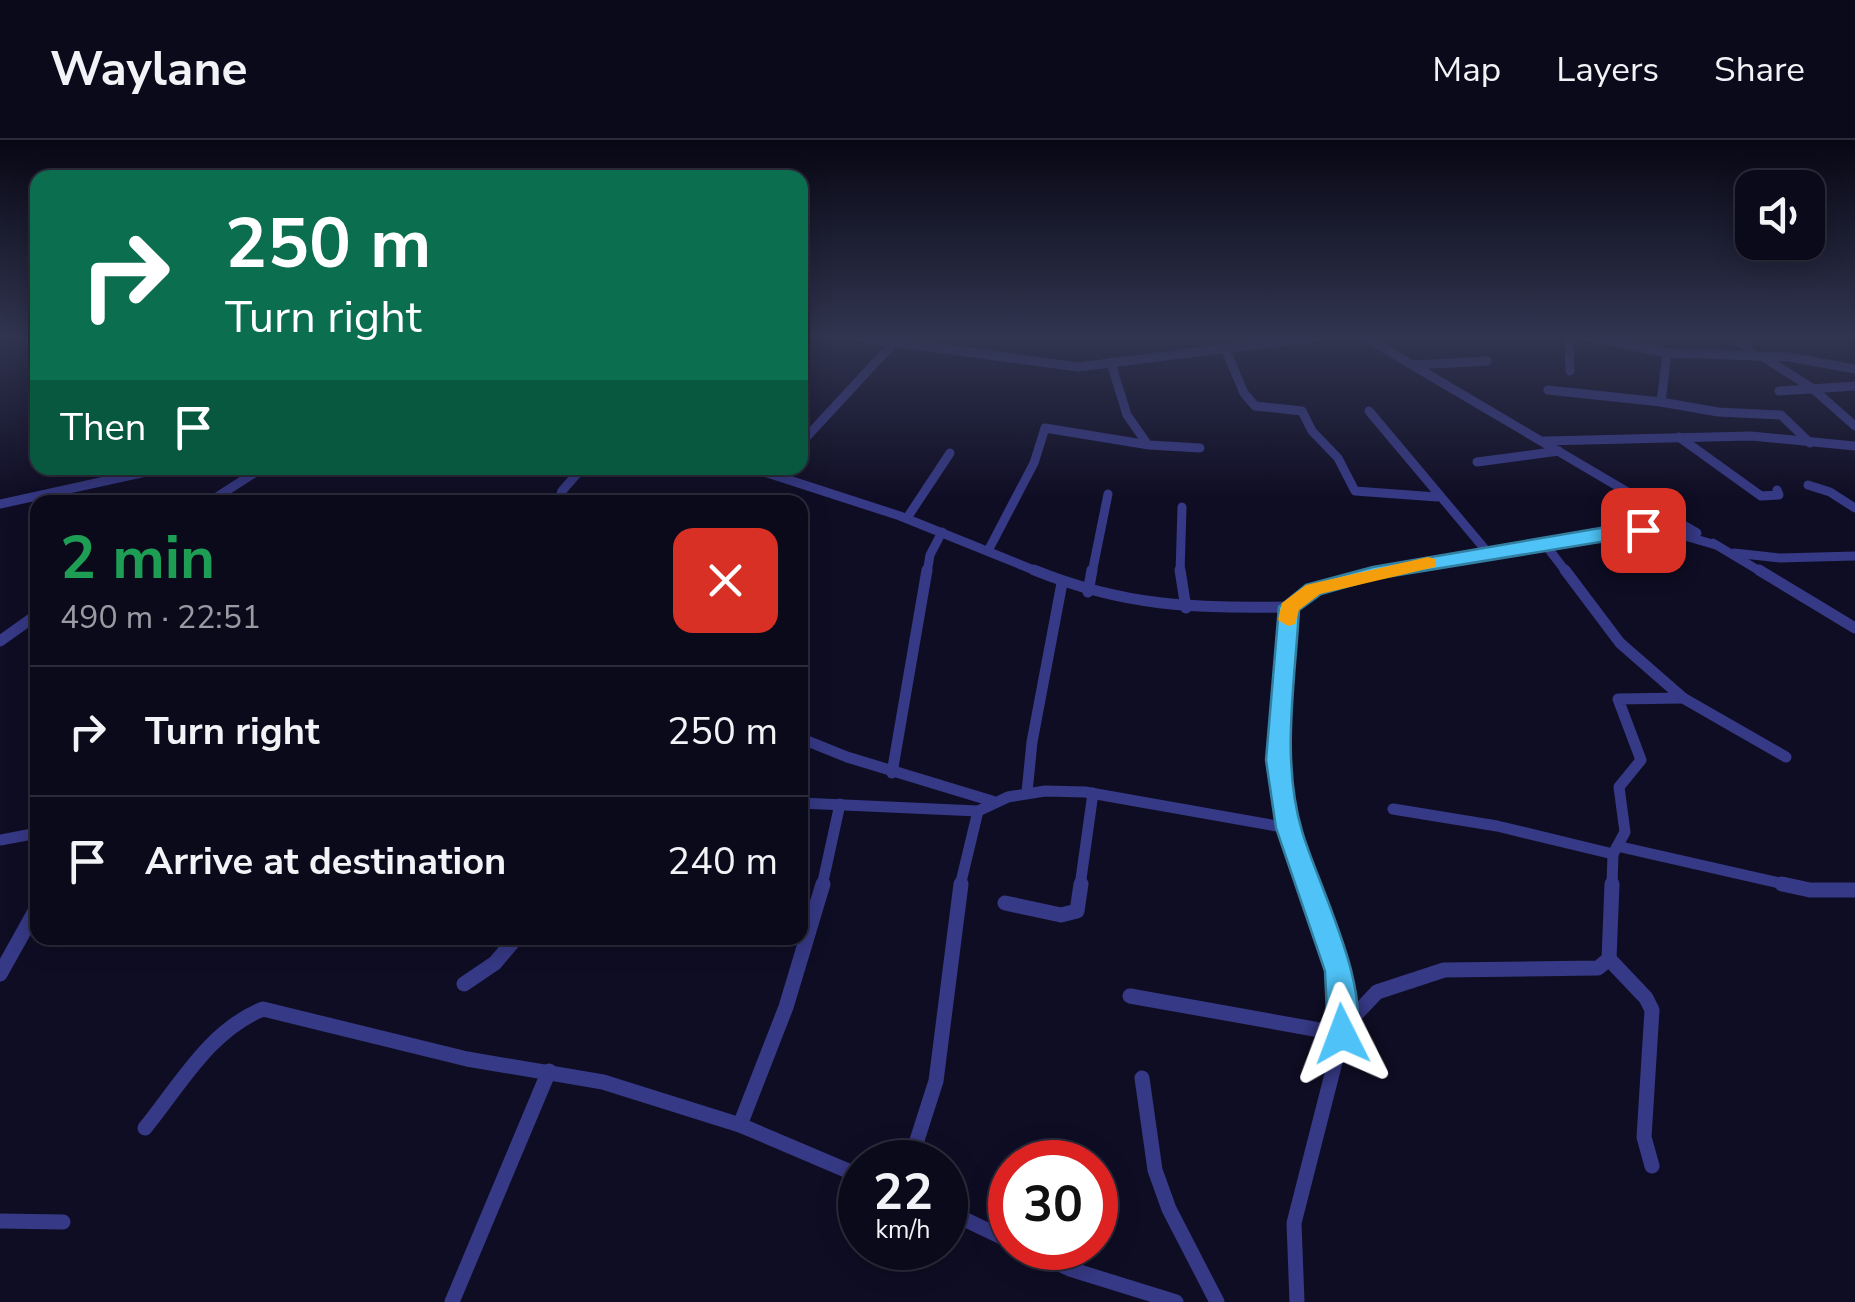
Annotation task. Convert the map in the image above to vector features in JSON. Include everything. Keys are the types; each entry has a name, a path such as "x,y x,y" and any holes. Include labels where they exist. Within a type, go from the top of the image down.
{"street":[{"path":"808,435 850,390"},
{"path":"1120,390 1132,428 1149,445"},
{"path":"1242,390 1261,410 1290,407 1302,411 1312,431 1338,458 1355,491 1437,497"},
{"path":"1456,390 1855,628"},
{"path":"1550,390 1718,412 1781,415 1810,443"},
{"path":"1661,402 1662,390"},
{"path":"1779,391 1788,390"},
{"path":"1815,390 1855,426"},
{"path":"1369,411 1437,497 1489,554"},
{"path":"988,549 1034,463 1046,428 1149,445 1200,448"},
{"path":"1542,441 1751,436 1855,446"},
{"path":"1679,437 1761,496 1779,495 1778,490"},
{"path":"1477,462 1559,451"},
{"path":"907,518 950,453"},
{"path":"41,495 132,475"},
{"path":"220,495 251,475"},
{"path":"561,495 576,475"},
{"path":"791,475 988,549 1088,592 1186,608 1289,607 1314,589 1356,577 1612,532 1664,530 1716,545"},
{"path":"1808,485 1830,492 1855,508"},
{"path":"1088,592 1108,494"},
{"path":"0,504 30,497"},
{"path":"1182,506 1180,578 1186,608"},
{"path":"892,773 930,555 942,532"},
{"path":"1544,544 1620,643 1683,698 1786,757"},
{"path":"1730,553 1780,558 1855,556"},
{"path":"1027,792 1032,742 1062,583"},
{"path":"1289,607 1278,760 1288,828 1338,971 1343,1031 1294,1223 1297,1302"},
{"path":"1254,609 1288,627"},
{"path":"0,641 30,620"},
{"path":"1343,1031 1377,992 1444,970 1598,968 1609,959 1617,851 1625,826 1620,786 1641,760 1618,699 1683,698"},
{"path":"808,741 892,773 967,790 992,801"},
{"path":"917,1140 936,1081 960,887 978,812 992,801 1027,792 1093,793 1288,828"},
{"path":"1005,904 1061,915 1077,911 1093,793"},
{"path":"808,803 978,812"},
{"path":"808,932 840,804"},
{"path":"1393,809 1497,826 1810,890 1855,890"},
{"path":"0,840 30,834"},
{"path":"0,974 30,920"},
{"path":"464,984 495,963 510,945"},
{"path":"740,1125 778,1040 805,945"},
{"path":"1609,959 1646,998 1652,1010 1644,1136 1652,1166"},
{"path":"1130,996 1343,1031"},
{"path":"146,1128 222,1034 248,1012 263,1008 467,1059 603,1082 740,1125 838,1167"},
{"path":"452,1302 549,1071"},
{"path":"1142,1078 1155,1170 1169,1209 1217,1302"},
{"path":"0,1221 63,1222"},
{"path":"1073,1270 1176,1302"}],"slow traffic":[{"path":"1288,620 1289,607 1314,589 1428,563"}],"route":[{"path":"1342,1034 1338,971 1288,828 1278,760 1289,607 1314,589 1373,573 1643,530"}]}
